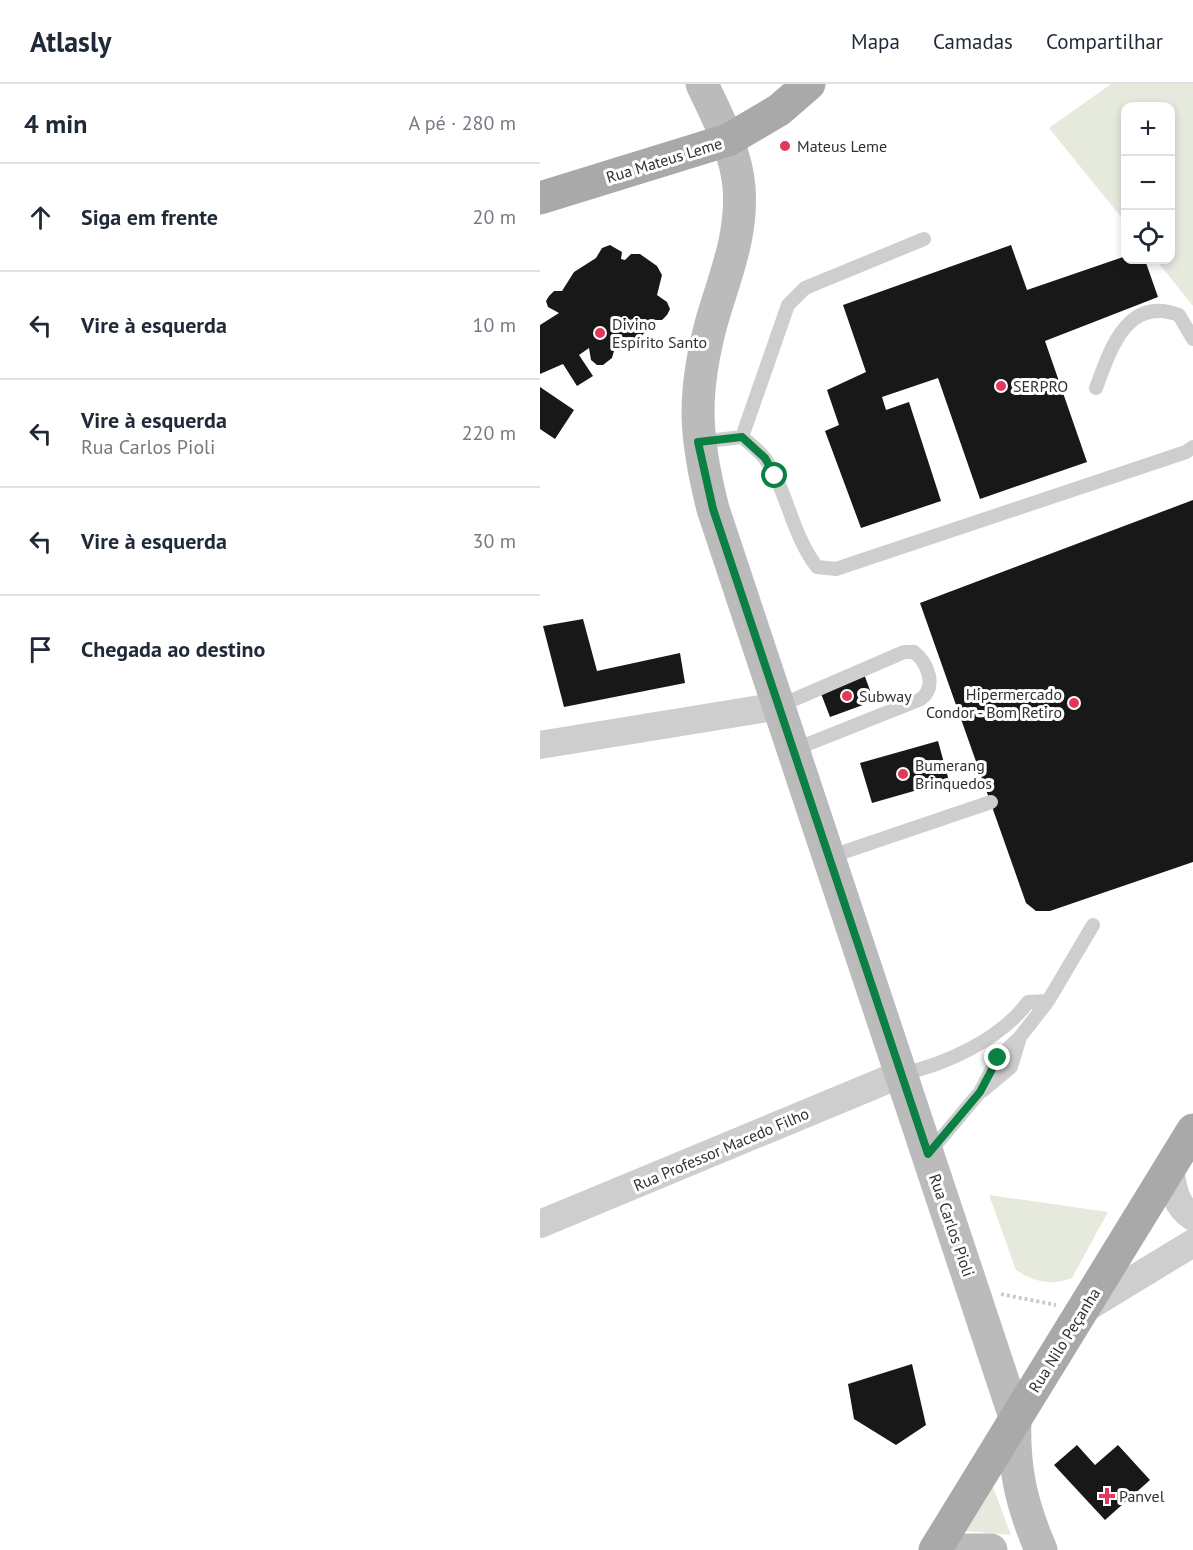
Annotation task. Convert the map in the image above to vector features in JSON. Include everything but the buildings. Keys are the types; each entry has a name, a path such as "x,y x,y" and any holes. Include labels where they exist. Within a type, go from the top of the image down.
{"main road":[{"name":"Rua Carlos Pioli","path":"702,84 728,141 739,185 739,223 730,266 711,325 700,380 698,442 713,509 1016,1417 1013,1452 1018,1485 1041,1550"},
{"name":"Rua Mateus Leme","path":"540,198 728,141 778,110 810,84"},
{"name":"Rua Nilo Peçanha","path":"935,1550 1193,1130"},
{"path":"957,1550 991,1550"}],"street":[{"path":"540,745 779,706"},
{"name":"Rua Professor Macedo Filho","path":"540,1224 901,1074"},
{"path":"1170,1168 1174,1195 1185,1212 1193,1217"},
{"path":"1083,1310 1193,1243"}],"lane":[{"path":"742,437 788,305 805,288 924,239"},
{"path":"1096,388 1112,343 1122,328 1149,312 1164,309 1179,315 1193,339"},
{"path":"698,442 742,437 765,458 775,476 804,550 817,567 836,569 1186,452 1193,447"},
{"path":"779,706 904,652 914,652 922,658 931,684 929,693 921,699 793,750"},
{"path":"829,857 991,802"},
{"path":"928,1154 980,1092 1011,1067 1020,1037 1048,1001 1093,925"},
{"path":"901,1074 932,1068 1002,1030 1017,1018 1028,1002 1048,1001"}],"path":[{"path":"973,1288 1083,1310"}],"shaded area":[{"path":"1111,84 1193,84 1193,306 1159,264 1175,264 1175,102 1121,102 1121,217 1049,128"},
{"path":"989,1195 1108,1212 1072,1278 1057,1282 1043,1282 1016,1270"},
{"path":"993,1487 1011,1535 965,1531"}],"place":[{"name":"Mateus Leme","path":"785,146"},
{"name":"Divino Espírito Santo","path":"600,333"},
{"name":"SERPRO","path":"1001,386"},
{"name":"Subway","path":"847,696"},
{"name":"Hipermercado Condor - Bom Retiro","path":"1074,703"},
{"name":"Bumerang Brinquedos","path":"903,774"},
{"name":"Panvel","path":"1107,1496"}],"route":[{"path":"775,476 765,458 742,437 698,442 713,509 928,1154 980,1092 998,1058"}]}
